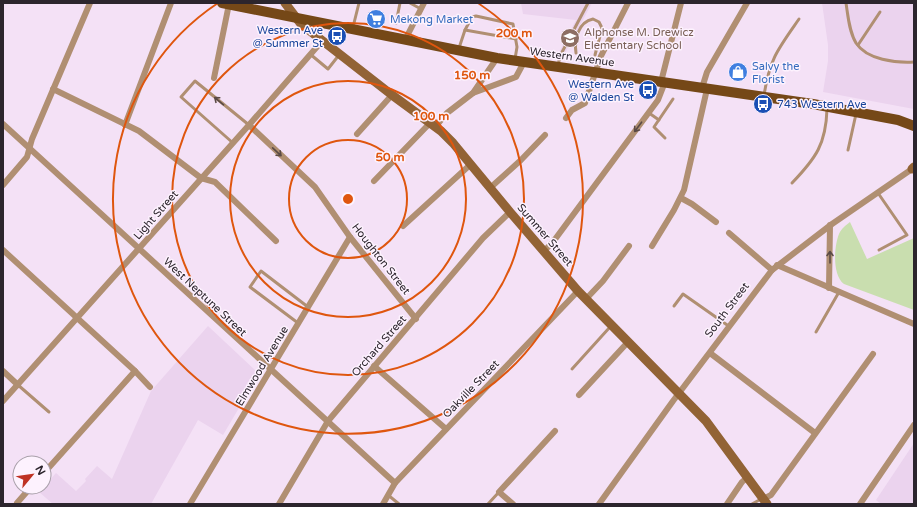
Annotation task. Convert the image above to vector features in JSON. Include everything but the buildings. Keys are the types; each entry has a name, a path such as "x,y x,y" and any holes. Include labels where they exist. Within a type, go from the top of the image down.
{"main road":[{"name":"Summer Street","path":"285,3 301,24 432,125 453,143 578,291 706,421 765,501"},
{"name":"Western Avenue","path":"225,4 497,58 827,107 898,120 914,126"},
{"name":"Western Avenue","path":"898,120 914,119"}],"street":[{"path":"3,185 27,157 29,148 53,89 90,3"},
{"path":"125,124 171,3"},
{"path":"566,118 572,110 584,104 605,49 628,3"},
{"path":"544,252 553,242 661,95 681,3"},
{"path":"652,246 681,198 689,174 707,72 747,3"},
{"path":"214,78 225,4"},
{"path":"405,40 423,6"},
{"name":"Light Street","path":"3,400 249,126 322,40"},
{"path":"473,93 497,58"},
{"path":"374,180 432,125 473,93 516,77 520,62"},
{"path":"53,89 139,131 201,178 215,182 276,241"},
{"path":"357,134 392,95"},
{"name":"West Neptune Street","path":"3,124 395,483"},
{"name":"Houghton Street","path":"249,126 315,187 350,237 416,319"},
{"path":"490,188 521,160 545,135"},
{"path":"403,226 471,164"},
{"name":"South Street","path":"600,504 679,392 775,268 830,225 913,168"},
{"path":"681,198 692,204 716,222"},
{"name":"Orchard Street","path":"279,504 328,421 416,319 483,238 510,212"},
{"path":"829,288 830,225"},
{"path":"729,233 775,268 839,292 914,324"},
{"name":"Elmwood Avenue","path":"190,504 350,237"},
{"path":"586,299 600,285 629,246"},
{"path":"3,250 135,371 150,387"},
{"name":"Oakville Street","path":"383,504 395,483 578,291"},
{"path":"579,395 628,342"},
{"path":"710,353 815,433"},
{"path":"765,501 771,495 873,354"},
{"path":"374,366 446,429"},
{"path":"3,371 18,385"},
{"path":"52,464 135,371"},
{"path":"860,504 914,425"},
{"path":"513,504 499,492 555,431"},
{"path":"727,504 742,482 748,477"},
{"path":"17,503 24,495"}],"lane":[{"path":"353,29 359,3"},
{"path":"396,23 400,3"},
{"path":"410,3 423,6"},
{"path":"557,67 560,56 588,3"},
{"path":"846,3 850,25 858,45 866,52 881,58 898,62 914,62"},
{"path":"858,45 880,12"},
{"path":"459,50 465,30 472,18 476,16 513,23 520,62"},
{"path":"764,97 768,71 775,52 799,19"},
{"path":"576,53 575,42 580,29 586,23 594,20 599,22 602,28 595,55"},
{"path":"465,30 516,39"},
{"path":"310,54 328,69 340,55"},
{"path":"233,143 181,97 195,81 249,126"},
{"path":"665,138 654,127 673,99"},
{"path":"792,183 813,158 823,140 826,128 827,107"},
{"path":"848,150 857,112"},
{"path":"649,113 659,120"},
{"path":"878,193 907,235 878,250"},
{"path":"299,324 250,287 261,272 308,307"},
{"path":"816,332 839,292"},
{"path":"674,306 683,294 730,327"},
{"path":"572,369 612,326"},
{"path":"18,385 49,412"},
{"path":"488,504 499,492"},
{"path":"388,495 399,504"},
{"path":"752,504 765,501"}],"shaded area":[{"name":"Alphonse M. Drewicz Elementary School","path":"521,3 592,3 563,57 557,56 576,20 523,14"},
{"path":"822,3 914,3 914,109 823,92 828,61 828,45"},
{"path":"208,326 257,372 258,376 223,435 198,420 151,504 53,504 42,495 52,495 52,477 56,473 76,491 86,481 85,479 97,466 112,479 151,391"},
{"path":"914,443 914,504 881,504 876,500"}],"green space":[{"path":"850,222 867,259 914,238 914,310 844,284 840,280 837,274 835,260 837,239 840,232"}],"place":[{"name":"Mekong Market","path":"376,19"},
{"name":"Western Ave @ Summer St","path":"337,36"},
{"name":"Alphonse M. Drewicz Elementary School","path":"570,38"},
{"name":"Salvy the Florist","path":"738,72"},
{"name":"Western Ave @ Walden St","path":"648,90"},
{"name":"743 Western Ave","path":"763,104"}]}
